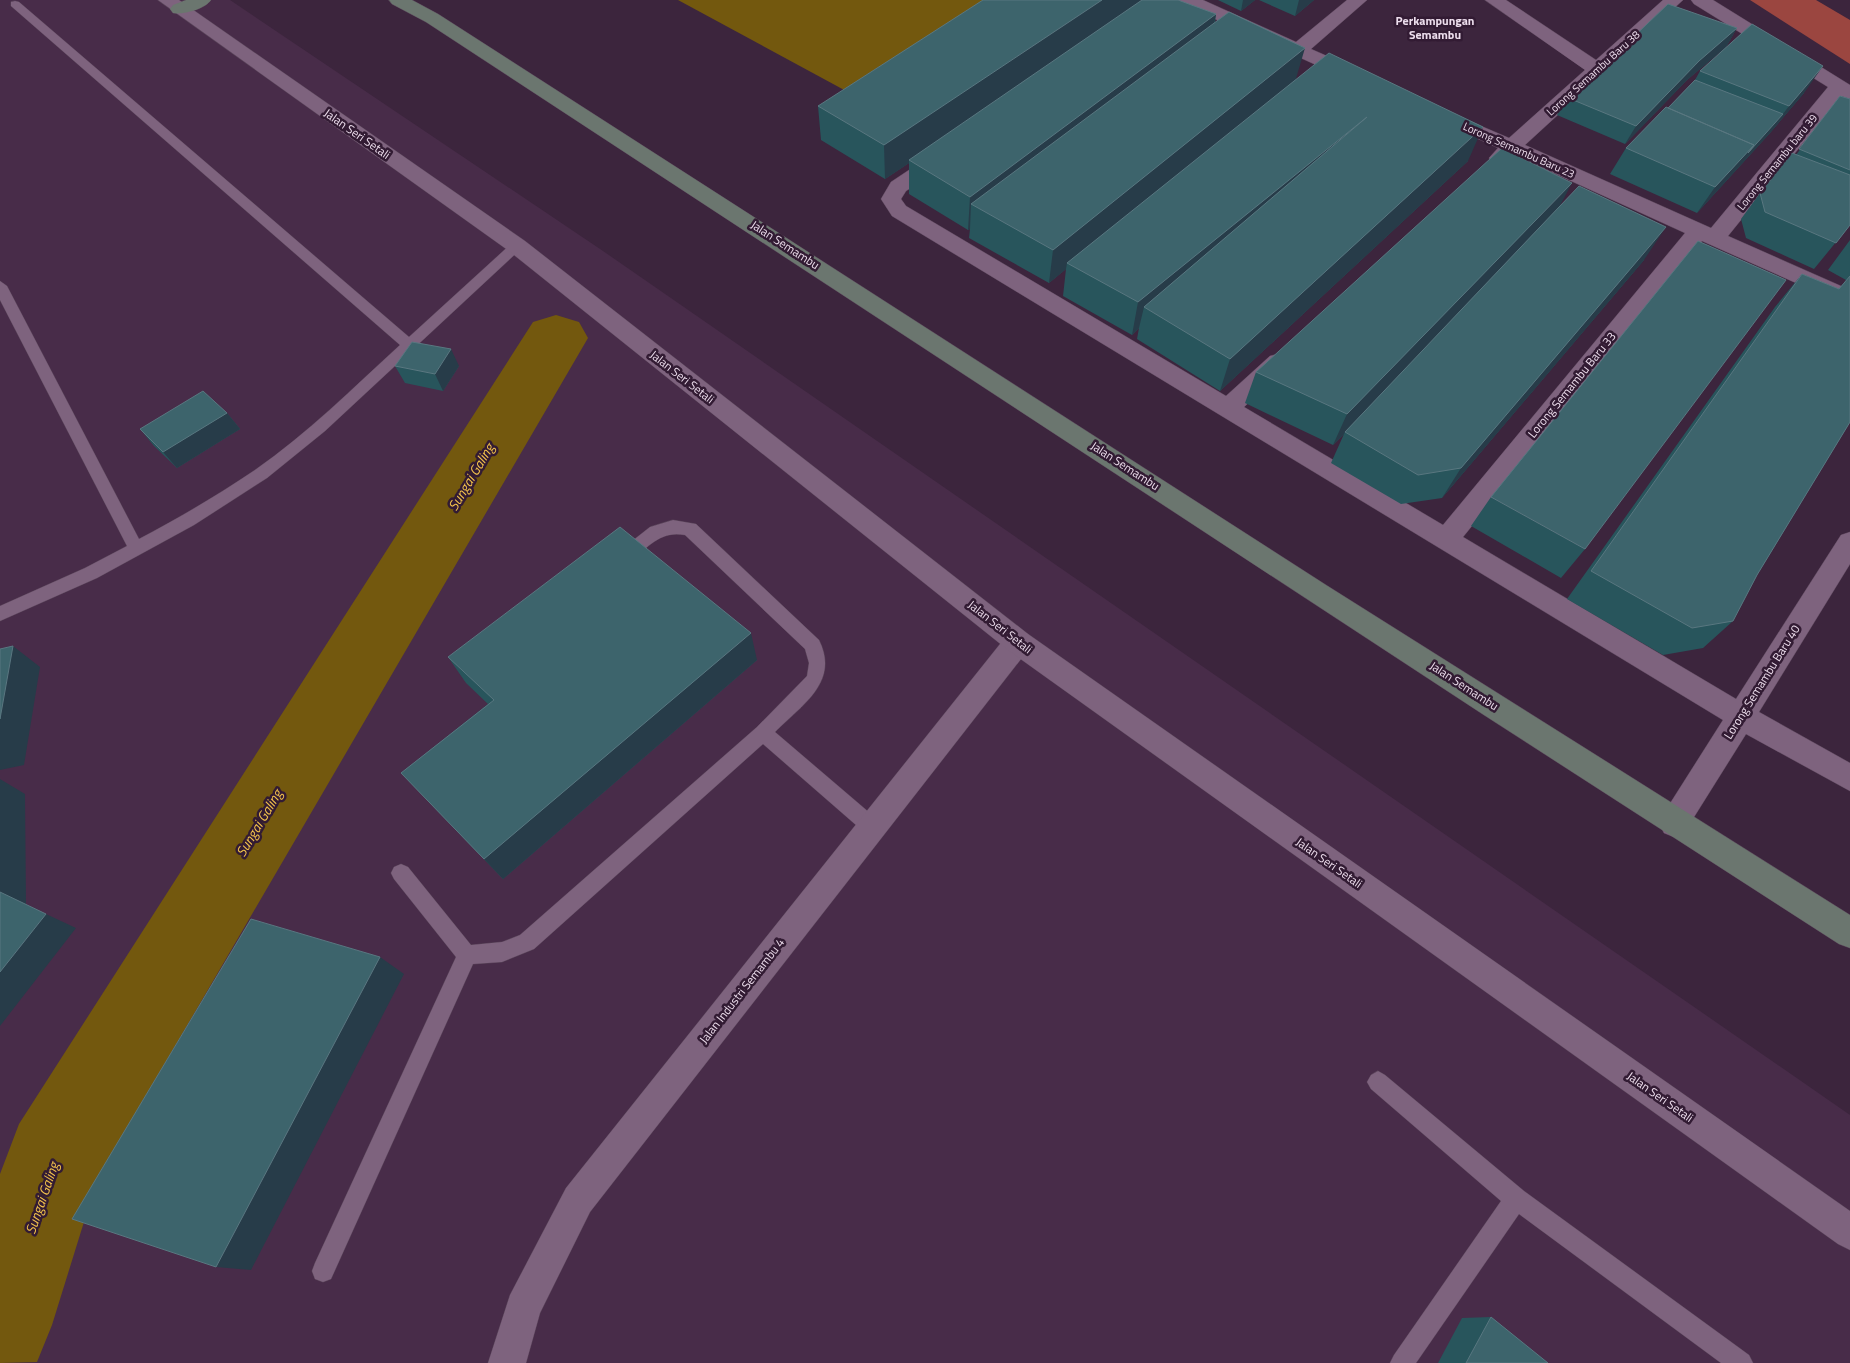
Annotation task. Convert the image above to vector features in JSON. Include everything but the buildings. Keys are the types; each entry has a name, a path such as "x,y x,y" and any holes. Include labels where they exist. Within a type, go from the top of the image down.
{"main road":[{"name":"Jalan Semambu","path":"398,0 432,18 700,190 1674,823 1850,933"}],"street":[{"path":"1188,0 1298,50 1326,72 1369,82"},
{"path":"1298,50 1358,0"},
{"path":"1494,0 1597,69"},
{"name":"Lorong Semambu Baru 38","path":"1482,173 1674,0"},
{"path":"1700,0 1844,90"},
{"name":"Jalan Seri Setali","path":"183,3 516,246 1018,642 1850,1232"},
{"name":"Lorong Semambu baru 39","path":"1706,234 1844,90"},
{"name":"Lorong Semambu Baru 23","path":"1431,110 1850,300"},
{"path":"955,149 898,187 891,199 899,211 1053,293 1228,408 1740,716 1850,778"},
{"name":"Lorong Semambu Baru 33","path":"1446,540 1706,234"},
{"path":"1228,408 1293,348"},
{"name":"Lorong Semambu Baru 40","path":"1674,823 1850,542"},
{"name":"Jalan Industri Semambu 4","path":"507,1363 523,1308 578,1200 871,826 1018,642"}],"lane":[{"path":"15,4 408,344"},
{"path":"0,614 91,573 188,520 261,474 320,427 516,246"},
{"path":"0,286 136,548"},
{"path":"467,955 502,952 526,942 763,733 815,679 818,663 813,645 690,529 673,526 656,532 609,569"},
{"path":"763,733 871,826"},
{"path":"401,873 467,955"},
{"path":"323,1271 467,955"},
{"path":"1378,1082 1516,1199 1741,1363"},
{"path":"1402,1363 1516,1199"}],"shaded area":[{"path":"0,0 230,0 603,251 1850,1115 1850,1363 0,1363"},
{"path":"678,0 990,0 859,98"},
{"path":"1750,0 1816,0 1850,20 1850,64"}],"waterway":[{"name":"Sungai Galing","path":"0,1325 54,1159 556,338"}],"district":[{"name":"Perkampungan Semambu","path":"1435,28"}]}
